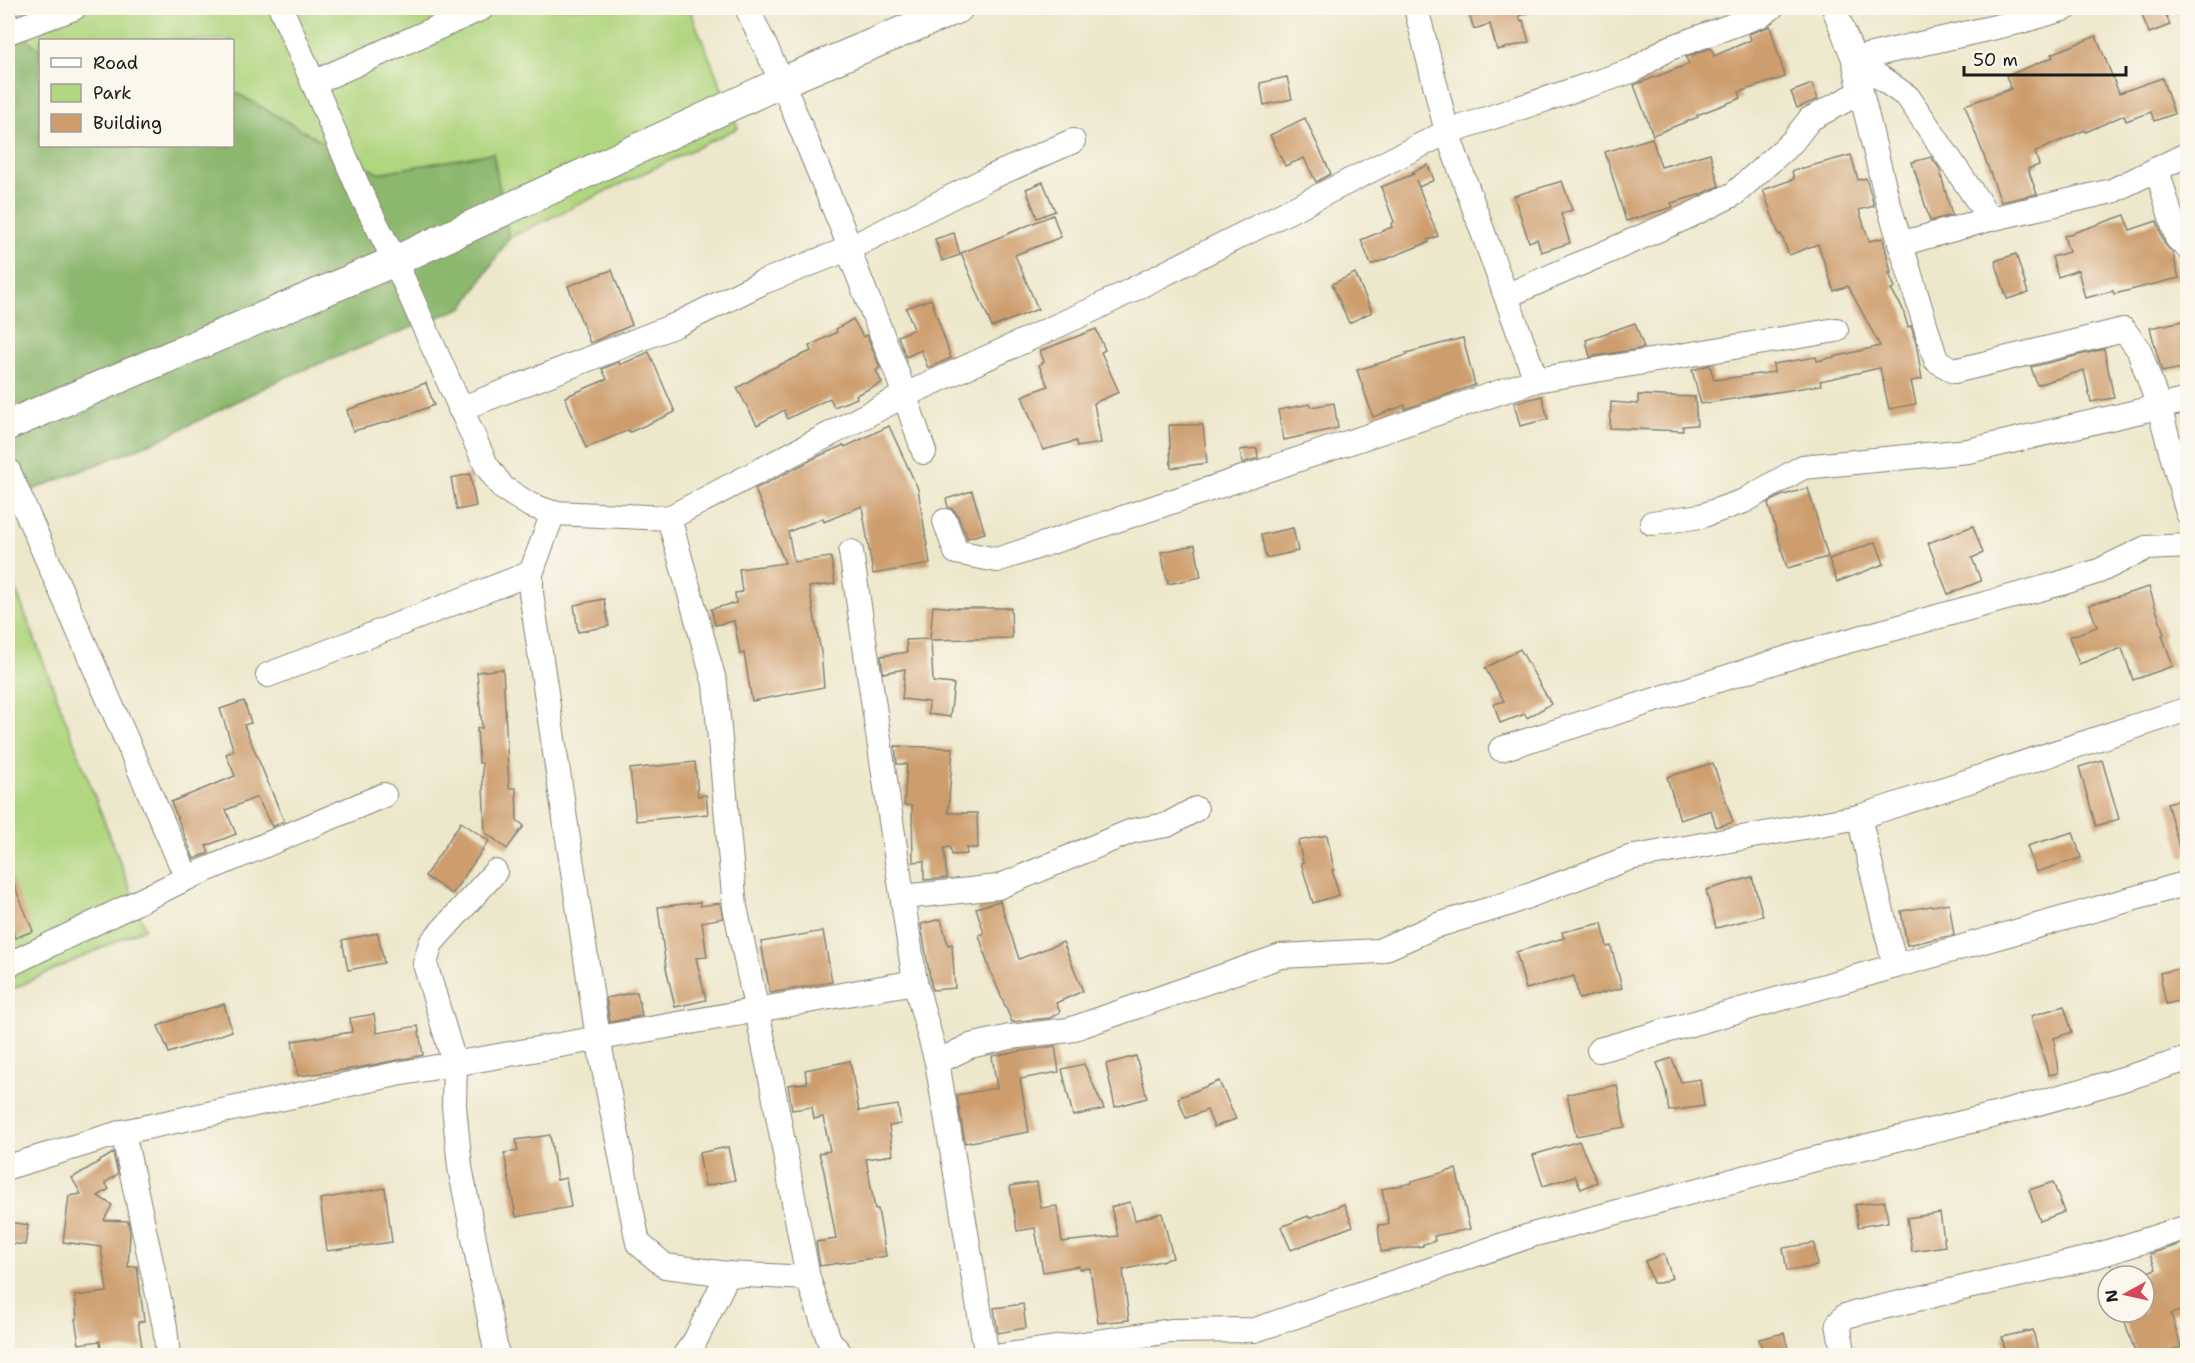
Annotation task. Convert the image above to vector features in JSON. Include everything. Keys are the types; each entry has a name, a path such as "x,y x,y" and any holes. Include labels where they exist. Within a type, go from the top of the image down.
{"street":[{"path":"8,32 74,8"},
{"path":"281,8 362,196 395,261 460,409 486,465 503,488 530,504 553,513 669,518 903,396 1095,309 1447,132 1634,70 1667,49 1761,15 1771,8"},
{"path":"313,83 482,8"},
{"path":"747,8 782,82 846,237 848,249 897,373 924,452"},
{"path":"8,425 395,261 782,82 958,8"},
{"path":"1416,8 1447,132 1536,380"},
{"path":"1834,8 1854,59 1900,244 1936,360 1954,371 2124,330 2139,350 2159,407 2187,513"},
{"path":"1854,59 2022,21 2066,8"},
{"path":"1854,59 1908,97 1990,219"},
{"path":"1506,296 1687,217 1734,194 1792,142 1810,118 1861,93"},
{"path":"460,409 676,325 763,282 848,249 989,178 1073,141"},
{"path":"1900,244 1990,219 2112,191 2187,154"},
{"path":"2157,169 2177,238 2187,248"},
{"path":"945,520 956,552 997,560 1536,380 1836,330"},
{"path":"1652,523 1701,516 1744,501 1803,467 1968,451 2187,400"},
{"path":"8,470 187,878"},
{"path":"553,513 531,573 531,592 598,1038 638,1244 665,1266 728,1274 808,1278"},
{"path":"669,518 715,684 735,907 808,1278 829,1340 842,1356"},
{"path":"1501,749 1800,654 2058,584 2099,571 2146,548 2187,546"},
{"path":"851,552 915,982 938,1062 987,1356"},
{"path":"268,675 531,573"},
{"path":"938,1062 970,1046 1010,1037 1069,1030 1281,956 1379,951 1438,925 1507,904 1629,858 1859,817 2187,709"},
{"path":"8,965 187,878 384,795"},
{"path":"903,897 998,887 1132,831 1167,825 1196,809"},
{"path":"1859,817 1895,966"},
{"path":"495,872 431,943 425,964 455,1065 454,1106 460,1167 497,1356"},
{"path":"1599,1050 2187,883"},
{"path":"8,1167 123,1132 397,1074 915,982"},
{"path":"1001,1356 1171,1330 1255,1330 1532,1235 1799,1162 2030,1105 2187,1059"},
{"path":"123,1132 165,1327 168,1356"},
{"path":"1844,1356 1838,1324 1845,1316 2086,1259 2187,1227"},
{"path":"684,1356 695,1341 728,1274"}],"green space":[{"path":"8,8 689,8 738,128 509,238 493,153 378,173 234,92 234,39 39,39 39,49 8,23"},
{"path":"8,23 39,49 39,147 234,147 234,92 378,173 493,153 509,238 464,307 286,377 161,439 8,500"},
{"path":"8,569 145,928 8,991"}],"building":[{"path":"1467,8 1531,8 1531,12 1519,16 1521,21 1523,20 1529,42 1497,50 1490,24 1474,29"},
{"path":"2161,8 2170,25 2149,33 2142,15"},
{"path":"1770,26 1785,77 1739,92 1741,98 1653,135 1634,85 1689,64 1686,57 1711,48 1714,56 1751,40 1749,34"},
{"path":"2096,36 2119,93 2162,78 2174,114 2154,121 2151,112 2126,121 2124,115 2035,152 2039,165 2028,169 2037,194 2001,202 1965,105 2011,89 2006,76 2053,57 2051,54"},
{"path":"1287,77 1292,99 1264,105 1260,83"},
{"path":"1812,84 1818,99 1797,108 1791,92"},
{"path":"1305,118 1331,174 1316,182 1304,158 1285,166 1270,135"},
{"path":"1652,138 1661,167 1710,153 1719,186 1699,195 1671,203 1673,207 1626,221 1605,152"},
{"path":"1851,155 1858,180 1866,178 1874,206 1859,210 1869,241 1883,238 1891,273 1889,273 1895,288 1891,290 1902,307 1908,327 1911,326 1916,342 1922,379 1911,381 1916,404 1889,409 1880,368 1820,381 1821,385 1701,404 1692,370 1710,365 1714,380 1774,372 1773,364 1816,357 1817,361 1880,346 1848,286 1834,291 1818,244 1789,255 1781,234 1779,235 1763,190 1794,179 1792,171"},
{"path":"1931,157 1939,168 1952,215 1930,221 1912,162"},
{"path":"1428,165 1434,180 1419,187 1416,180 1438,236 1428,240 1429,242 1371,265 1361,240 1392,227 1391,224 1394,222 1381,187 1414,174 1412,172"},
{"path":"1562,181 1572,210 1561,214 1570,243 1541,252 1537,239 1529,242 1514,196"},
{"path":"1043,182 1055,211 1037,218 1026,189"},
{"path":"1053,215 1061,237 1015,255 1038,309 992,327 961,253"},
{"path":"2125,215 2130,230 2157,221 2164,243 2173,254 2179,278 2114,294 2113,291 2085,298 2078,270 2058,277 2052,257 2069,252 2064,236"},
{"path":"954,233 960,255 942,261 935,239"},
{"path":"2016,254 2028,293 2007,299 1995,261"},
{"path":"612,270 632,325 590,343 568,286"},
{"path":"1355,273 1372,312 1349,323 1332,284"},
{"path":"931,299 951,358 928,368 921,350 906,357 898,336 914,329 906,308"},
{"path":"853,319 863,337 867,335 880,368 876,370 882,383 856,395 857,398 834,407 830,398 787,419 784,410 757,425 737,388 766,371 811,351 809,346 837,332 836,329"},
{"path":"2187,320 2187,367 2162,372 2150,328"},
{"path":"1635,323 1644,348 1590,357 1586,340"},
{"path":"1096,329 1105,350 1101,352 1119,392 1094,403 1101,443 1077,447 1076,441 1043,450 1022,396 1048,386 1039,365 1044,362 1040,351"},
{"path":"1463,338 1475,385 1405,409 1405,405 1373,417 1357,370 1407,355 1406,353"},
{"path":"2104,349 2114,398 2091,402 2084,370 2037,385 2031,367"},
{"path":"649,352 675,412 586,448 565,397 607,379 602,369 619,362 620,365"},
{"path":"426,383 434,405 398,419 353,431 347,410"},
{"path":"1638,395 1695,397 1697,425 1683,426 1683,431 1610,428 1611,402 1638,404"},
{"path":"1542,396 1548,419 1520,426 1514,403"},
{"path":"1334,403 1338,428 1284,440 1278,410 1310,404 1311,407"},
{"path":"1169,425 1203,425 1207,463 1171,468"},
{"path":"889,426 918,489 930,564 873,574 862,506 824,522 823,518 788,532 794,562 831,557 835,584 809,587 821,652 824,687 752,701 744,653 740,654 734,621 715,625 711,609 736,603 735,593 742,592 739,569 785,563 755,489 819,456 844,445 845,447"},
{"path":"1257,448 1258,458 1242,463 1240,450"},
{"path":"470,474 476,506 457,510 451,478"},
{"path":"1808,488 1828,557 1787,568 1768,503 1781,496"},
{"path":"972,491 985,533 967,538 958,516 948,507 946,499"},
{"path":"1973,526 1983,553 1972,558 1981,581 1948,594 1928,543"},
{"path":"1293,528 1298,551 1266,558 1261,535"},
{"path":"1876,542 1884,564 1837,582 1829,559"},
{"path":"1195,545 1201,577 1168,584 1161,552"},
{"path":"2149,587 2173,666 2133,680 2122,648 2079,664 2069,637 2097,627 2089,605"},
{"path":"604,599 609,626 578,632 574,605"},
{"path":"933,606 1011,608 1012,638 931,640 933,682 954,684 950,717 928,714 929,702 902,699 905,669 883,673 881,656 907,652 906,640 930,639"},
{"path":"1520,649 1551,704 1527,718 1525,714 1500,723 1494,704 1504,701 1485,668"},
{"path":"503,669 509,788 516,788 517,820 524,826 507,849 485,832 482,763 479,763 477,728 482,728 477,672"},
{"path":"244,701 251,723 244,725 284,821 272,827 257,797 226,810 236,834 206,846 209,853 194,859 171,802 235,776 226,754 234,751 220,709"},
{"path":"895,746 953,748 948,813 977,813 978,848 966,848 967,854 952,855 950,847 944,848 947,878 924,880 924,861 913,862 912,806 904,805 907,764 897,764"},
{"path":"2102,760 2119,819 2096,826 2079,767"},
{"path":"695,762 698,796 706,795 708,814 636,821 630,769"},
{"path":"1713,763 1733,822 1716,827 1711,810 1680,820 1667,777"},
{"path":"2187,798 2187,857 2182,858 2167,803"},
{"path":"461,822 489,841 452,894 425,876"},
{"path":"2073,832 2081,858 2036,872 2027,846"},
{"path":"1327,835 1334,870 1332,870 1339,895 1313,903 1301,863 1303,862 1298,841"},
{"path":"8,870 33,931 15,938 8,920"},
{"path":"1752,877 1763,916 1716,928 1706,890"},
{"path":"1000,901 1019,959 1063,942 1083,991 1056,1003 1060,1012 1050,1018 1012,1022 989,968 979,935 984,933 976,908"},
{"path":"700,902 700,906 720,903 723,918 702,922 707,957 696,958 706,1000 675,1007 666,968 658,907"},
{"path":"1949,903 1954,935 1907,945 1901,911"},
{"path":"941,919 948,945 952,944 955,988 932,990 921,924"},
{"path":"1602,923 1607,947 1611,946 1622,988 1579,999 1574,976 1526,989 1516,952 1564,938 1562,932"},
{"path":"823,931 832,982 770,993 761,942"},
{"path":"378,933 384,963 348,970 342,940"},
{"path":"2187,967 2187,999 2166,1004 2160,973"},
{"path":"637,992 642,1016 610,1022 606,998"},
{"path":"224,1004 232,1031 169,1053 158,1026"},
{"path":"2064,1006 2072,1032 2054,1038 2058,1073 2049,1075 2031,1016"},
{"path":"374,1014 377,1033 418,1026 423,1055 358,1068 298,1076 292,1041 352,1032 350,1018"},
{"path":"1055,1046 1059,1072 1020,1079 1029,1132 965,1143 957,1095 997,1088 992,1056"},
{"path":"1136,1056 1147,1098 1115,1107 1106,1064"},
{"path":"1672,1058 1681,1082 1700,1079 1704,1106 1669,1111 1666,1091 1657,1063"},
{"path":"850,1061 859,1111 898,1105 901,1124 889,1126 893,1155 866,1159 886,1256 820,1266 816,1242 836,1239 819,1153 830,1151 823,1117 814,1119 812,1107 792,1110 788,1085 807,1083 805,1070"},
{"path":"1084,1064 1104,1109 1073,1116 1062,1069"},
{"path":"1219,1081 1236,1119 1214,1127 1207,1110 1186,1118 1178,1098"},
{"path":"1617,1085 1625,1127 1576,1136 1567,1094"},
{"path":"550,1135 557,1180 566,1178 571,1207 516,1217 504,1153 518,1151 516,1140"},
{"path":"1579,1141 1597,1182 1581,1189 1575,1176 1543,1186 1533,1155"},
{"path":"728,1147 735,1180 705,1186 699,1153"},
{"path":"113,1153 118,1174 105,1183 109,1189 98,1196 112,1205 104,1220 128,1221 130,1233 128,1267 137,1266 144,1321 138,1322 142,1347 101,1351 100,1341 79,1344 75,1319 77,1319 75,1296 107,1292 101,1247 63,1242 69,1196 81,1194 72,1178"},
{"path":"1456,1169 1470,1229 1434,1236 1435,1241 1423,1244 1423,1246 1381,1252 1378,1225 1389,1224 1382,1189 1412,1183 1412,1181"},
{"path":"1037,1182 1041,1208 1057,1206 1062,1242 1118,1236 1111,1207 1130,1202 1135,1220 1162,1213 1173,1258 1123,1270 1129,1320 1098,1323 1090,1268 1079,1269 1079,1266 1043,1272 1035,1228 1017,1231 1010,1186"},
{"path":"2053,1182 2064,1212 2040,1221 2029,1190"},
{"path":"385,1188 392,1242 327,1251 320,1199"},
{"path":"1885,1201 1888,1222 1858,1227 1855,1205"},
{"path":"1344,1204 1353,1226 1291,1250 1281,1227"},
{"path":"1940,1213 1945,1246 1912,1251 1907,1218"},
{"path":"8,1222 28,1225 25,1245 8,1243"},
{"path":"1814,1243 1817,1266 1787,1271 1783,1248"},
{"path":"2184,1243 2187,1252 2187,1309 2171,1314 2181,1347 2172,1350 2174,1356 2136,1356 2126,1324 2156,1324 2156,1264 2150,1254"},
{"path":"1664,1254 1672,1278 1653,1283 1645,1261"},
{"path":"1023,1304 1026,1328 998,1333 994,1308"},
{"path":"2033,1330 2038,1353 2029,1356 2006,1356 2002,1337"},
{"path":"1784,1333 1790,1356 1764,1356 1759,1339"}]}
